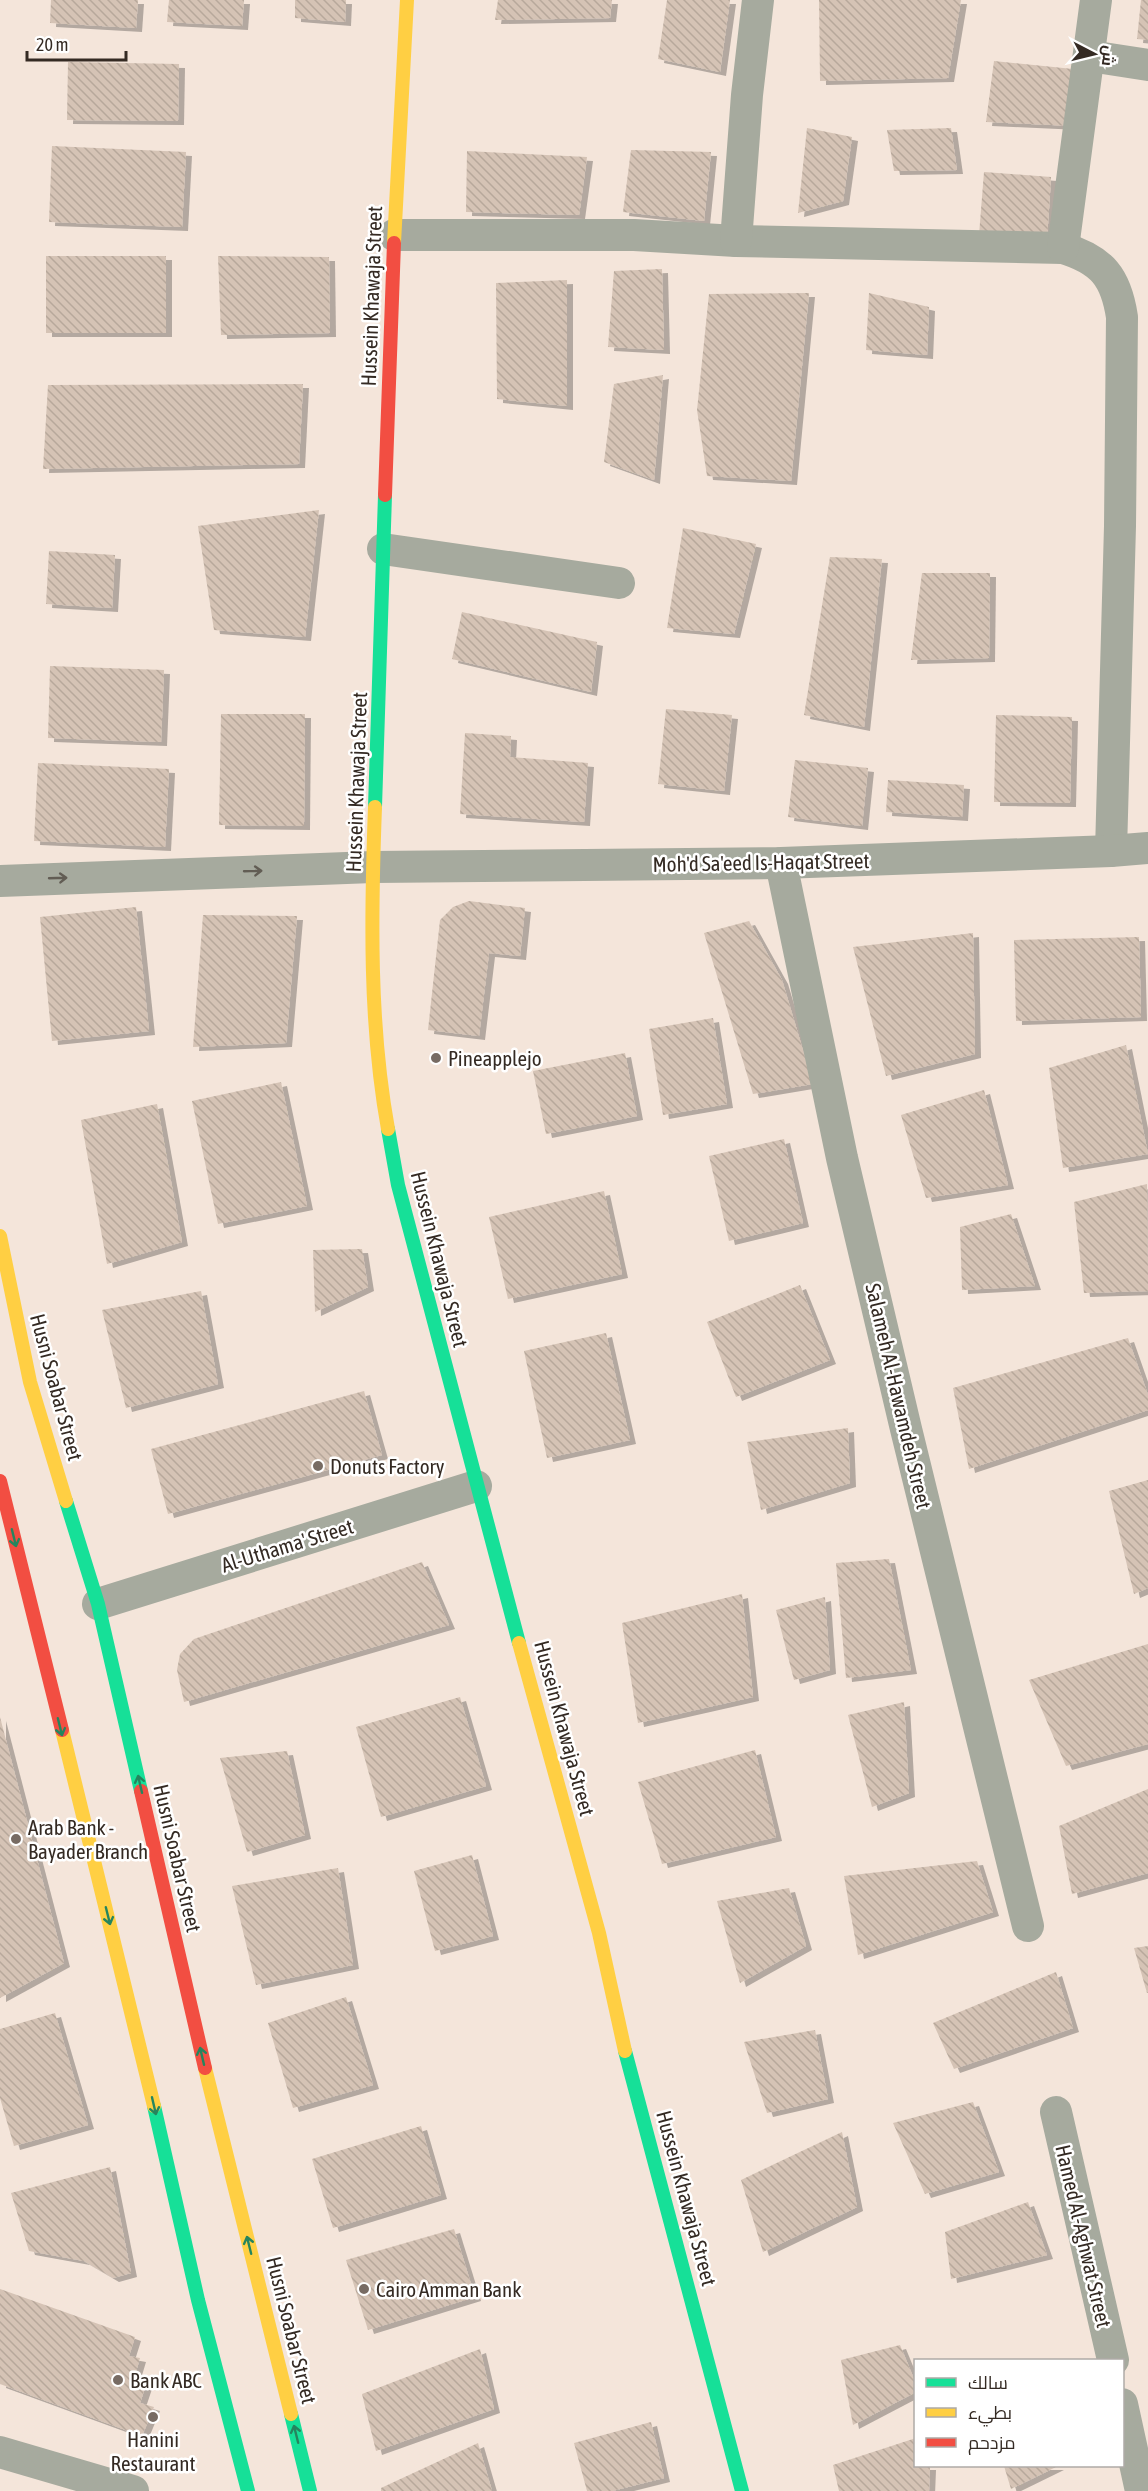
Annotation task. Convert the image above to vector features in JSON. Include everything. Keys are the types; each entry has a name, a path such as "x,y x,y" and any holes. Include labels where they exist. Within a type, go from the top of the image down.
{"street":[{"name":"Hussein Khawaja Street","path":"406,0 394,235 373,867 375,1035 380,1090 398,1185 476,1486 596,1922 627,2054 742,2491"},
{"path":"736,241 747,96 758,0"},
{"path":"1064,248 1096,0"},
{"path":"1090,56 1148,65"},
{"path":"394,235 634,235 736,241 1064,248 1082,254 1099,265 1111,279 1119,297 1122,317 1120,526 1111,851"},
{"path":"383,549 620,583"},
{"name":"Moh'd Sa'eed Is-Haqat Street","path":"0,881 373,867 781,863 1148,848"},
{"name":"Salameh Al-Hawamdeh Street","path":"781,863 847,1180 1028,1926"},
{"name":"Husni Soabar Street","path":"0,1236 30,1382 98,1604 210,2088 310,2491"},
{"path":"0,1481 125,1981 198,2301 248,2491"},
{"name":"Al-Uthama' Street","path":"98,1604 476,1486"},
{"name":"Hamed Al-Aghwat Street","path":"1056,2112 1113,2359"},
{"path":"1124,2413 1141,2491"},
{"path":"0,2452 134,2491"}],"building":[{"path":"51,0 138,0 136,28 50,23"},
{"path":"169,0 244,0 242,26 167,22"},
{"path":"295,0 346,0 345,22 295,18"},
{"path":"498,0 612,0 610,18 495,20"},
{"path":"667,0 730,0 720,72 658,59"},
{"path":"819,0 961,0 948,78 820,81"},
{"path":"1141,0 1148,0 1148,40 1137,39"},
{"path":"994,61 1083,70 1074,126 986,122"},
{"path":"68,62 179,64 178,121 67,120"},
{"path":"807,128 852,137 843,201 798,213"},
{"path":"951,128 957,170 894,171 887,130"},
{"path":"52,146 186,152 182,227 49,222"},
{"path":"631,150 711,152 704,221 623,212"},
{"path":"467,151 587,157 579,215 466,212"},
{"path":"984,172 1051,177 1047,240 979,235"},
{"path":"46,256 166,256 166,333 46,333"},
{"path":"218,256 329,257 330,333 221,335"},
{"path":"662,269 664,350 608,347 614,271"},
{"path":"567,280 567,406 497,399 496,283"},
{"path":"809,293 791,481 707,476 697,410 709,294"},
{"path":"869,293 929,307 927,355 866,350"},
{"path":"663,375 654,480 604,462 614,384"},
{"path":"303,384 299,464 43,469 48,385"},
{"path":"319,510 305,637 214,630 198,526"},
{"path":"683,528 756,544 734,634 667,628"},
{"path":"49,551 115,555 112,608 46,604"},
{"path":"830,557 882,559 864,727 804,715"},
{"path":"922,573 990,573 989,658 911,660"},
{"path":"462,612 597,642 591,692 452,659"},
{"path":"50,666 164,670 161,742 48,738"},
{"path":"666,709 732,715 724,791 658,784"},
{"path":"221,714 305,714 304,826 219,825"},
{"path":"996,715 1072,717 1070,803 994,802"},
{"path":"465,733 511,736 510,757 588,763 584,822 460,814"},
{"path":"795,760 868,768 862,826 788,817"},
{"path":"38,763 169,769 165,847 34,841"},
{"path":"888,780 964,785 962,817 886,812"},
{"path":"469,901 525,908 520,956 489,953 479,1036 428,1030 440,920 453,907"},
{"path":"136,907 149,1031 52,1041 40,917"},
{"path":"203,915 297,916 286,1043 193,1047"},
{"path":"749,921 782,980 813,1084 753,1094 704,933"},
{"path":"973,933 975,1054 886,1076 853,947"},
{"path":"1139,937 1141,1017 1016,1021 1014,940"},
{"path":"713,1018 727,1104 663,1115 649,1029"},
{"path":"1126,1045 1148,1154 1063,1168 1049,1068"},
{"path":"625,1053 637,1116 546,1134 533,1071"},
{"path":"281,1082 307,1206 218,1224 192,1101"},
{"path":"984,1090 1008,1185 926,1198 901,1115"},
{"path":"157,1104 182,1242 107,1264 81,1120"},
{"path":"784,1139 803,1223 729,1241 709,1156"},
{"path":"1147,1184 1148,1291 1084,1293 1074,1202"},
{"path":"604,1191 622,1274 508,1299 489,1217"},
{"path":"1011,1214 1035,1286 962,1290 960,1227"},
{"path":"362,1249 368,1287 315,1312 313,1250"},
{"path":"800,1285 830,1360 736,1397 707,1322"},
{"path":"201,1291 218,1384 126,1408 102,1310"},
{"path":"606,1333 630,1440 547,1458 524,1351"},
{"path":"1128,1338 1148,1395 1148,1410 969,1469 953,1388"},
{"path":"364,1391 382,1455 168,1514 151,1449"},
{"path":"848,1428 850,1483 761,1510 747,1442"},
{"path":"1148,1480 1148,1588 1134,1594 1109,1491"},
{"path":"889,1559 911,1670 846,1678 836,1563"},
{"path":"422,1562 449,1625 184,1702 177,1670 180,1654 194,1639"},
{"path":"742,1594 753,1697 638,1723 622,1623"},
{"path":"825,1597 830,1670 794,1680 776,1610"},
{"path":"1148,1644 1148,1744 1066,1766 1029,1680"},
{"path":"460,1697 486,1786 381,1817 356,1727"},
{"path":"904,1702 909,1793 872,1807 848,1715"},
{"name":"Arab Bank - Bayader Branch","path":"0,1717 64,1963 0,1998"},
{"path":"755,1750 776,1837 662,1864 638,1782"},
{"path":"287,1751 305,1835 247,1852 220,1758"},
{"path":"1148,1789 1148,1873 1072,1894 1059,1826"},
{"path":"472,1855 493,1936 435,1951 414,1871"},
{"path":"977,1861 993,1912 858,1955 844,1876"},
{"path":"338,1868 353,1965 256,1985 232,1886"},
{"path":"789,1888 806,1946 740,1983 717,1901"},
{"path":"1148,1946 1148,1993 1147,1993 1134,1948"},
{"path":"1056,1972 1073,2028 954,2069 933,2023"},
{"path":"346,1997 373,2085 293,2108 268,2023"},
{"path":"55,2013 88,2125 14,2146 0,2098 0,2029"},
{"path":"815,2030 828,2099 767,2113 744,2042"},
{"path":"973,2102 999,2172 925,2194 893,2123"},
{"path":"421,2126 441,2195 333,2228 312,2159"},
{"path":"842,2132 857,2207 763,2252 741,2180"},
{"path":"110,2167 131,2273 113,2278 84,2261 29,2251 11,2193"},
{"path":"1028,2202 1047,2255 951,2279 945,2232"},
{"path":"454,2229 475,2297 368,2330 346,2260"},
{"path":"0,2289 135,2337 129,2356 140,2358 134,2378 147,2382 140,2403 154,2407 142,2436 0,2384"},
{"path":"900,2345 914,2379 914,2393 853,2425 841,2360"},
{"path":"480,2349 494,2409 376,2451 362,2394"},
{"path":"651,2422 664,2478 612,2491 587,2491 574,2443"},
{"path":"914,2439 914,2467 930,2467 929,2491 839,2491 833,2465"},
{"path":"478,2443 492,2491 381,2491 381,2488"},
{"path":"1004,2467 1056,2467 1011,2489"}],"traffic: fast":[{"path":"375,807 385,495"},
{"path":"388,1129 398,1185 519,1643"},
{"path":"66,1501 98,1604 141,1791"},
{"path":"625,2051 742,2491"},
{"path":"154,2106 198,2300 248,2491"},
{"path":"291,2414 310,2491"}],"traffic: slow":[{"path":"394,243 407,0"},
{"path":"375,807 372,928 374,1009 388,1129"},
{"path":"0,1236 30,1382 66,1501"},
{"path":"519,1643 599,1933 625,2051"},
{"path":"62,1730 154,2106"},
{"path":"205,2068 291,2414"}],"traffic: jam":[{"path":"385,495 394,243"},
{"path":"0,1481 62,1730"},
{"path":"141,1791 205,2068"}],"place":[{"name":"Pineapplejo","path":"436,1058"},
{"name":"Donuts Factory","path":"318,1466"},
{"name":"Arab Bank - Bayader Branch","path":"16,1839"},
{"name":"Cairo Amman Bank","path":"364,2289"},
{"name":"Bank ABC","path":"118,2380"},
{"name":"Hanini Restaurant","path":"153,2417"}]}
